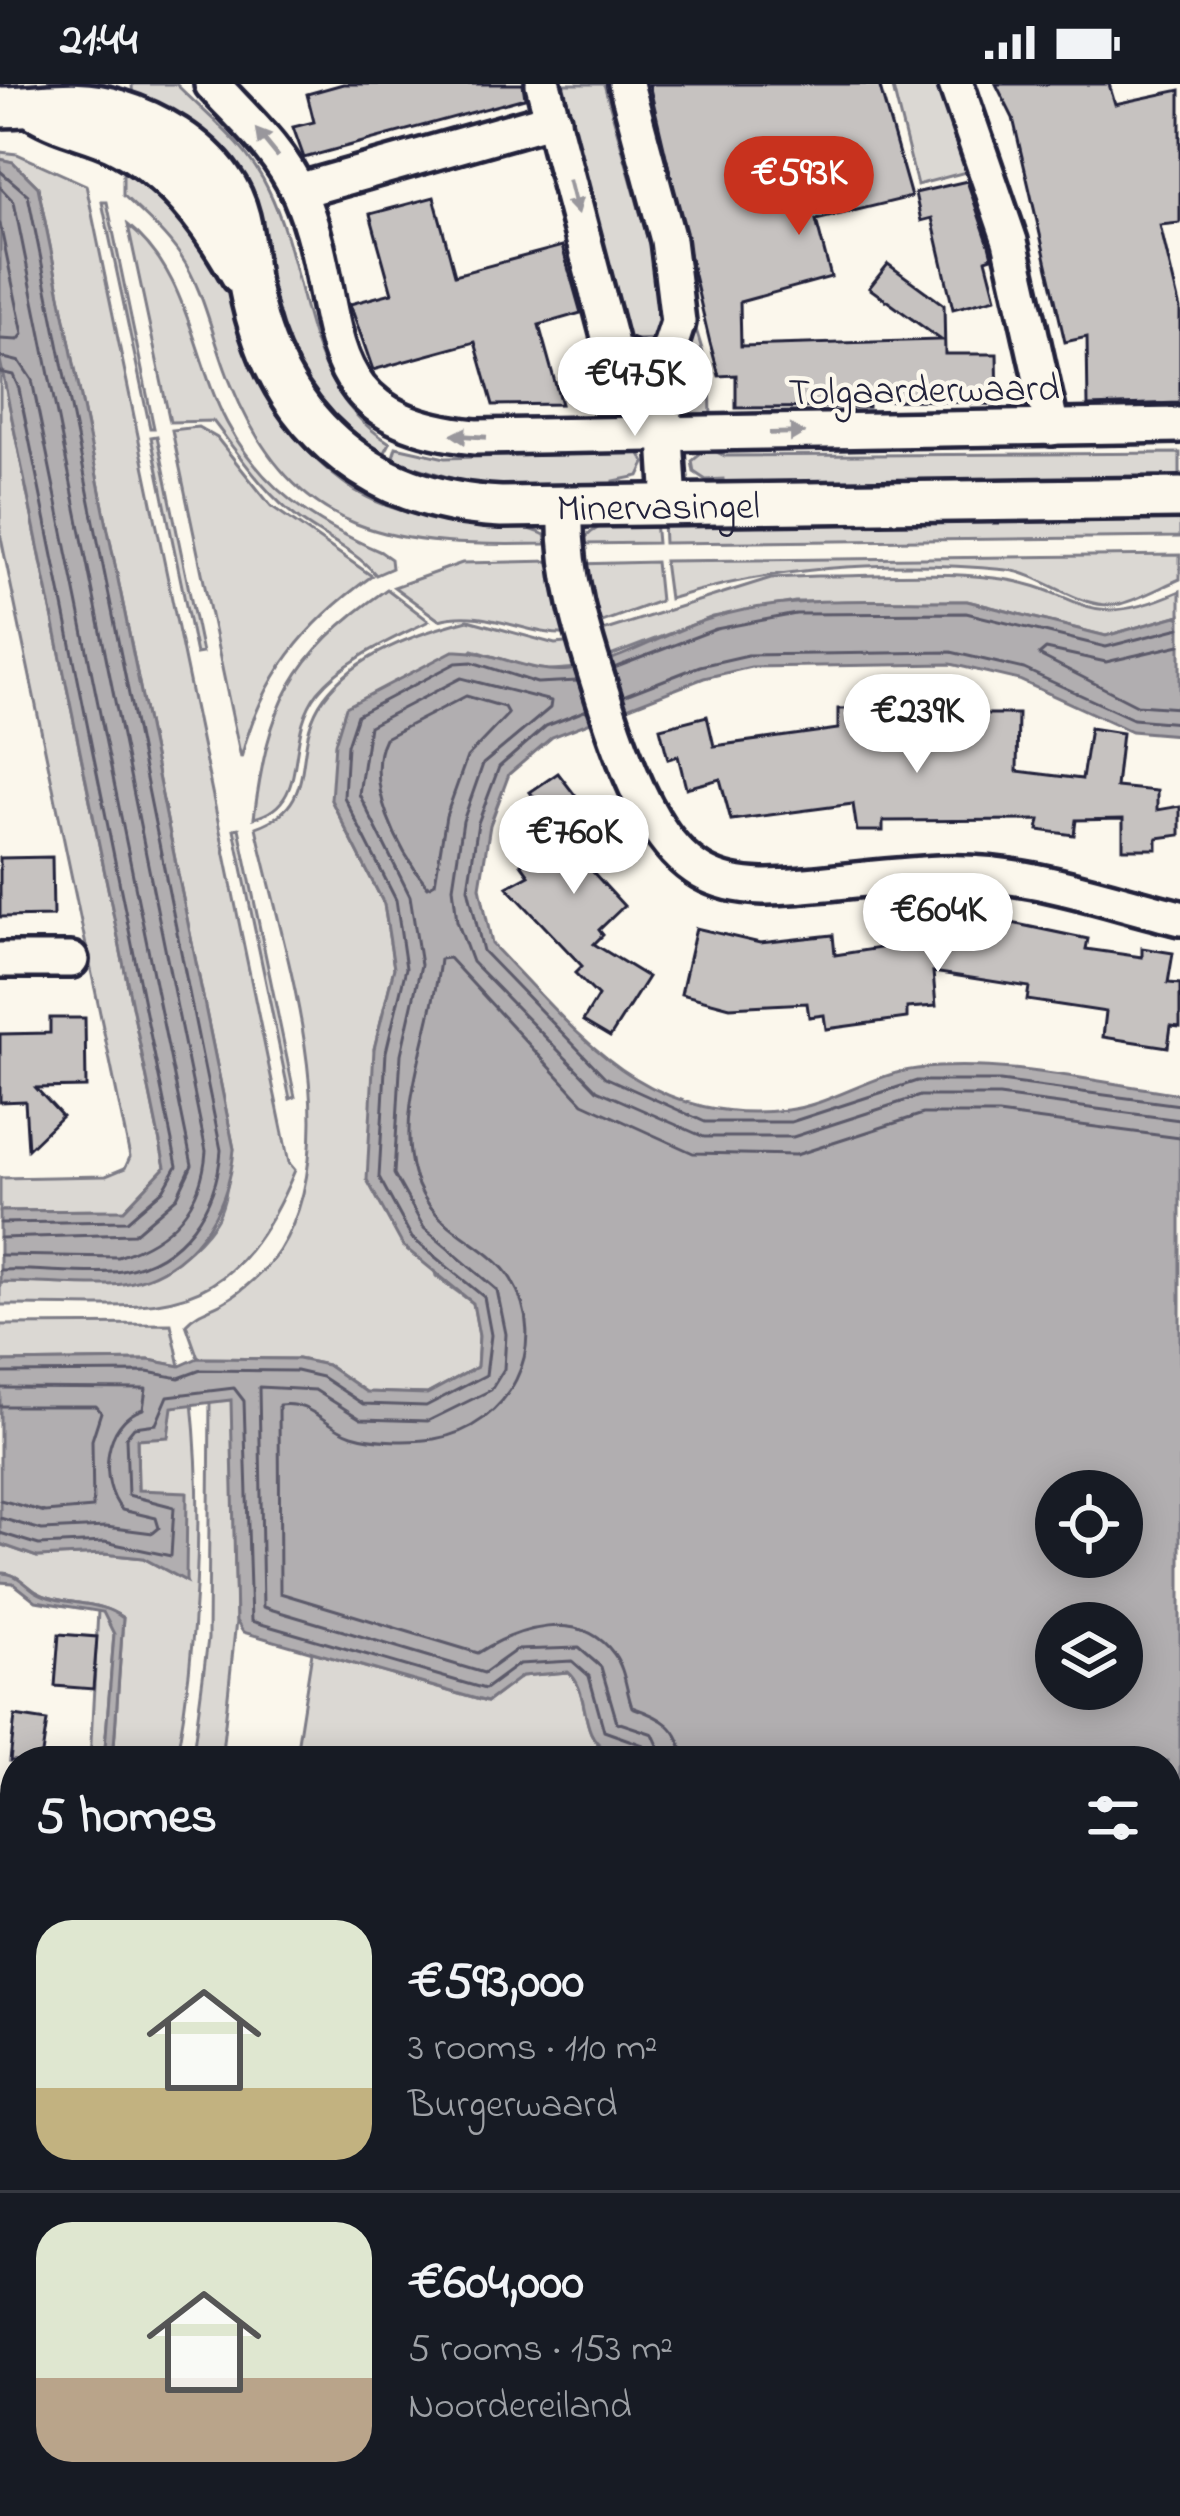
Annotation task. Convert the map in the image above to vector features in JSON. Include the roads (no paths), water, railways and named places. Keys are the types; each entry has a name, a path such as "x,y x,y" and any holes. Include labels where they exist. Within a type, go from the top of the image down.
{"street":[{"name":"Tolgaarderwaard","path":"212,84 274,150 298,191 346,365 362,394 393,420 475,437 1180,425"},
{"path":"542,84 613,352 662,371"},
{"path":"626,84 668,240 678,322 662,371 670,436 670,504"},
{"path":"956,84 1010,241 1052,428"},
{"name":"Minervasingel","path":"18,108 114,141 168,176 211,224 250,289 285,383 310,421 369,475 448,505 1180,498"},
{"path":"298,191 553,118"},
{"path":"566,506 564,554 589,652 633,789 666,845 710,876 758,890 941,873 1017,875 1180,918"},
{"path":"0,960 71,960"}],"water":[{"path":"0,159 13,162 38,187 234,1149 224,1195 202,1236 168,1267 123,1284 0,1282 0,1211 124,1210 165,1167 0,360"},
{"path":"967,601 1106,636 1180,615 1180,735 1131,731 1019,680 951,664 751,667 704,678 552,737 509,774 490,825 480,887 492,944 555,1011 619,1068 693,1104 737,1111 787,1110 900,1072 950,1067 1049,1073 1180,1094 1180,1746 602,1746 591,1734 580,1690 568,1672 522,1676 487,1702 243,1632 236,1621 231,1400 172,1407 168,1437 137,1439 138,1490 187,1492 186,1581 143,1558 104,1554 37,1557 0,1544 0,1362 149,1360 180,1366 198,1358 298,1359 327,1365 366,1392 427,1394 477,1367 479,1336 473,1303 403,1246 367,1180 374,1049 394,968 384,904 331,800 335,743 346,707 453,651 540,669 570,670 605,661 709,619 805,602"},
{"path":"0,1573 15,1576 45,1596 102,1608 123,1618 114,1746 105,1746 114,1634 103,1612 36,1601 13,1583 0,1582"}]}
